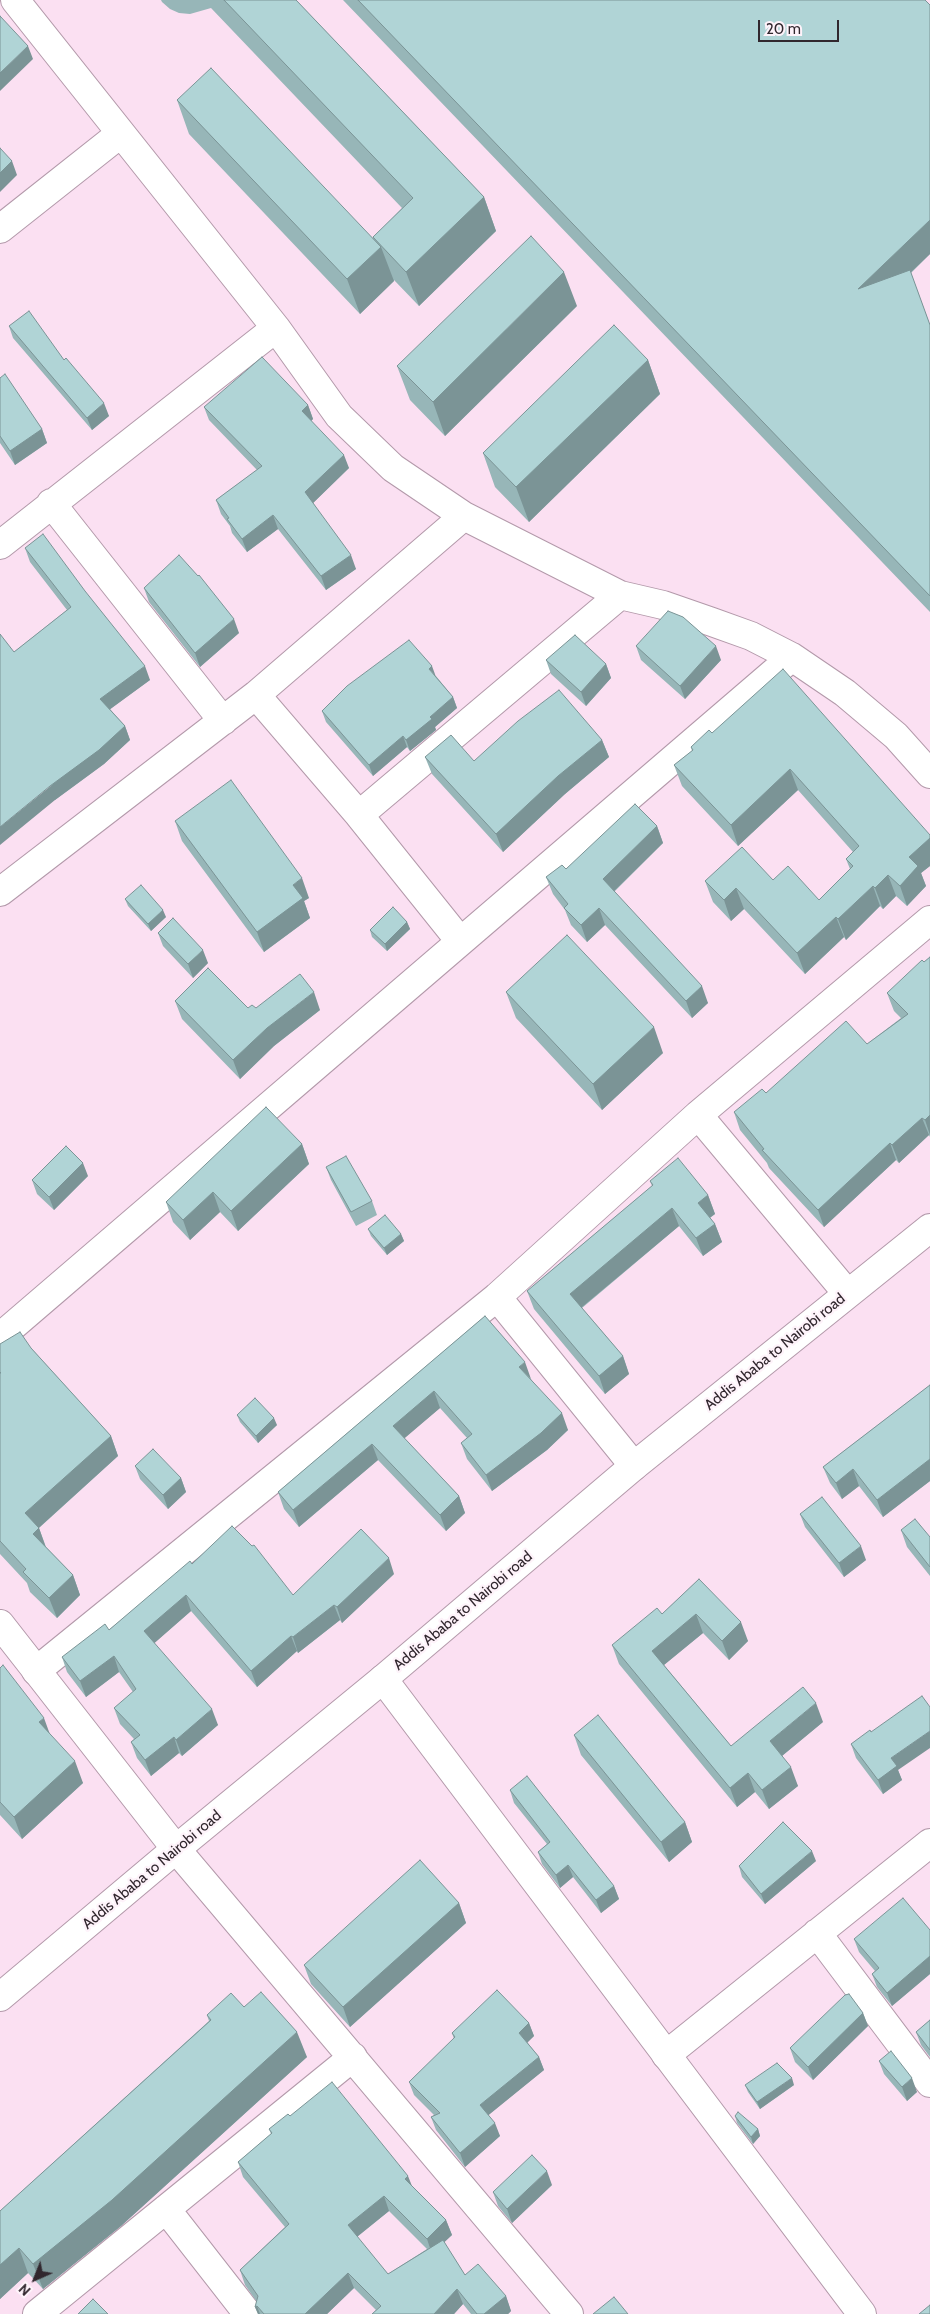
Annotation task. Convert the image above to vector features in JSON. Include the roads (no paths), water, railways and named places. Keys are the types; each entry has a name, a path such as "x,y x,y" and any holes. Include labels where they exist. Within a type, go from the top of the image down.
{"main road":[{"path":"15,0 276,328 339,416 393,468 464,516 620,595 663,605 751,636 792,657 844,693 896,736 930,774"},
{"path":"0,228 120,134"},
{"path":"0,545 276,328"},
{"path":"51,503 223,721"},
{"path":"0,892 256,695 464,516"},
{"path":"359,814 620,595"},
{"path":"0,1337 792,657"},
{"path":"256,695 359,814 460,942"},
{"path":"36,1671 497,1296 698,1115 930,920"},
{"path":"698,1115 848,1293"},
{"name":"Addis Ababa to Nairobi road","path":"0,1997 383,1679 634,1466 930,1228"},
{"path":"497,1296 634,1466"},
{"path":"0,1624 176,1849 569,2314"},
{"path":"383,1679 862,2314"},
{"path":"666,2055 930,1843"},
{"path":"817,1933 930,2083"},
{"path":"37,2314 353,2057"},
{"path":"166,2209 248,2314"}]}
